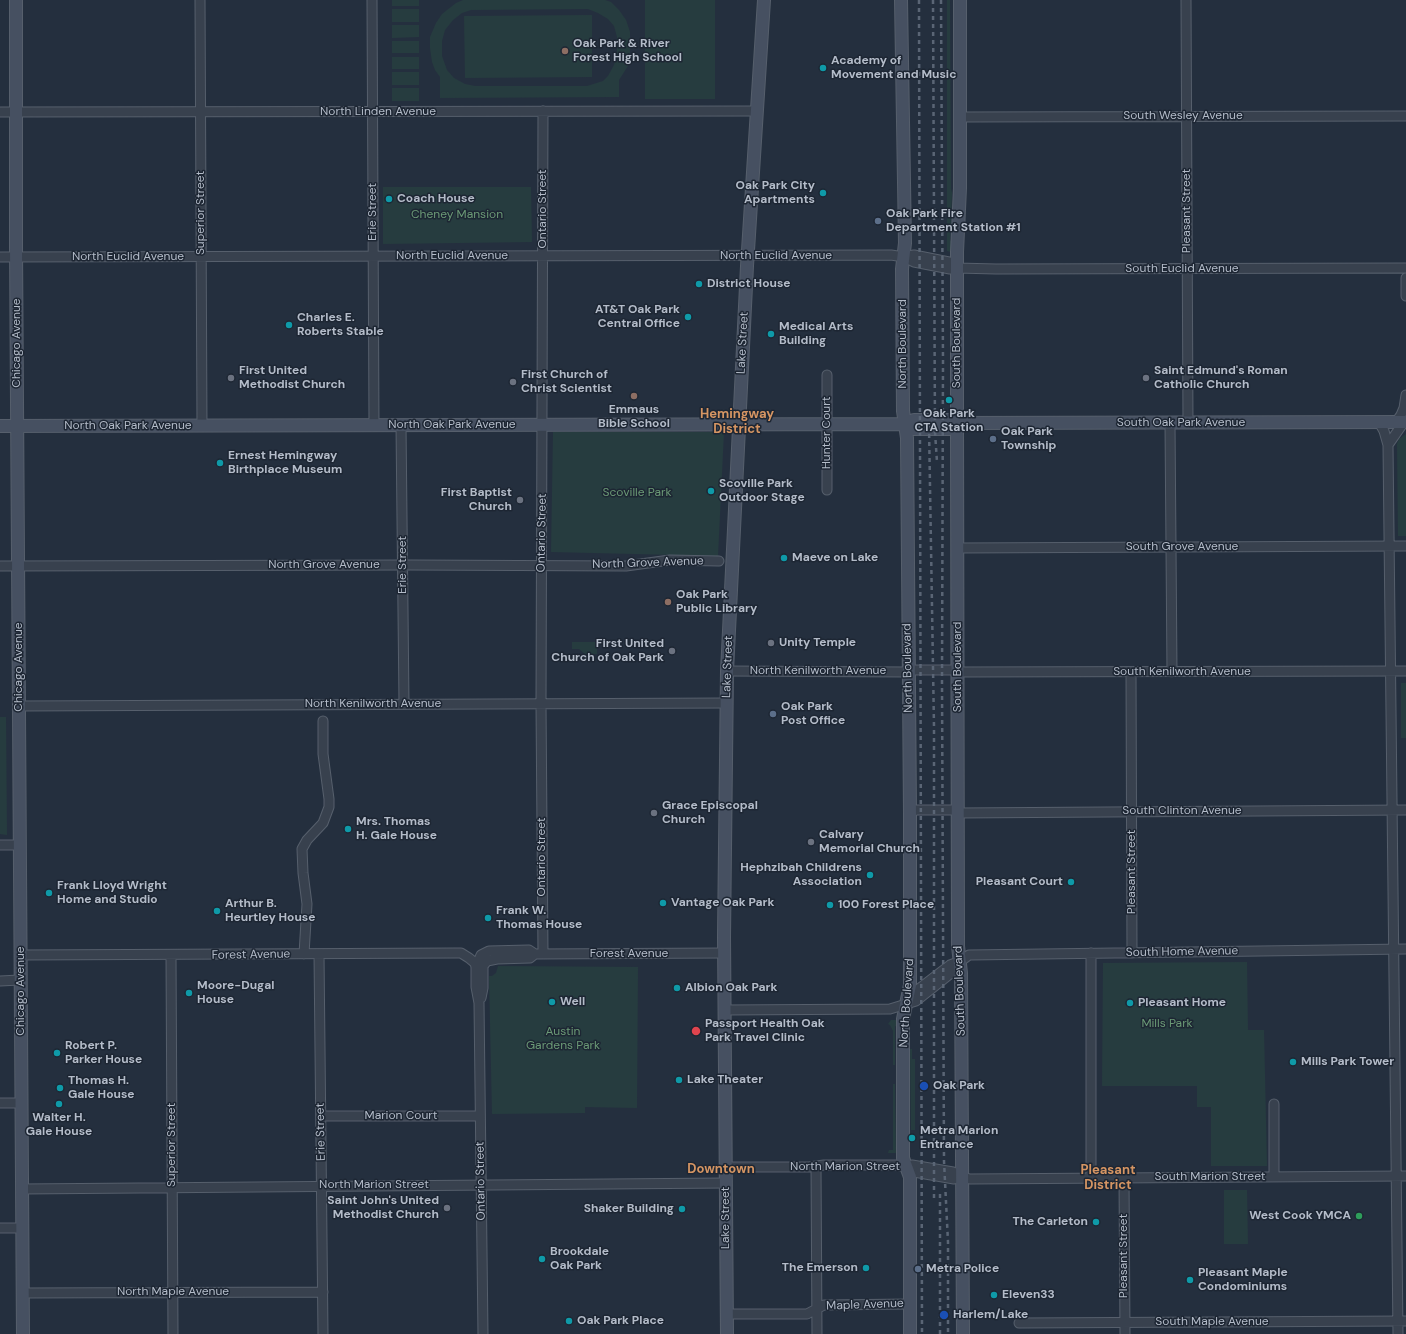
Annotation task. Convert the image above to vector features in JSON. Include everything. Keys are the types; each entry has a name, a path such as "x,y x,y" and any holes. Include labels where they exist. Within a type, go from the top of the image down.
{"street":[{"name":"Chicago Avenue","path":"16,0 16,257 23,1334"},
{"name":"Superior Street","path":"200,0 202,425"},
{"name":"Erie Street","path":"372,0 374,425"},
{"name":"Lake Street","path":"727,1334 724,953 726,703 748,256 764,0"},
{"name":"North Boulevard","path":"901,0 905,242 902,266 903,411 907,443 910,813 910,980 903,1019 903,1158 910,1177 910,1334"},
{"name":"South Boulevard","path":"960,0 960,188 957,268 958,946 961,961 963,1334"},
{"name":"Pleasant Street","path":"1186,0 1188,422"},
{"name":"Ontario Street","path":"539,954 543,424 543,111"},
{"name":"North Linden Avenue","path":"0,112 757,111"},
{"name":"South Wesley Avenue","path":"960,117 1406,116"},
{"name":"North Euclid Avenue","path":"0,257 891,255 904,257 914,255 949,262 957,268"},
{"name":"South Euclid Avenue","path":"957,268 1406,268"},
{"path":"1406,278 1406,296"},
{"name":"Hunter Court","path":"826,490 827,376"},
{"path":"1388,445 1402,422 1401,415 1404,408 1406,395"},
{"name":"North Oak Park Avenue","path":"0,426 905,424 914,420 949,420 957,424"},
{"path":"1379,422 1384,431 1388,445 1396,1176 1402,1321 1398,1334"},
{"name":"South Oak Park Avenue","path":"957,424 1402,422"},
{"path":"1170,423 1172,672"},
{"name":"Erie Street","path":"401,425 404,704"},
{"name":"South Grove Avenue","path":"958,548 1406,546"},
{"name":"North Grove Avenue","path":"0,566 626,566 670,560 719,561"},
{"name":"North Kenilworth Avenue","path":"727,671 908,672 914,670 953,670 958,672"},
{"name":"South Kenilworth Avenue","path":"958,672 1406,671"},
{"name":"Pleasant Street","path":"1131,672 1132,953"},
{"name":"North Kenilworth Avenue","path":"19,706 726,703"},
{"path":"304,954 307,904 302,849 307,840 323,823 329,807 323,754 323,721"},
{"name":"South Clinton Avenue","path":"910,813 917,816 953,816 958,813 1406,810"},
{"path":"0,845 20,845"},
{"name":"South Home Avenue","path":"906,1003 916,991 950,965 961,961 969,955 1406,949"},
{"name":"Forest Avenue","path":"478,971 482,955 489,951 501,955 530,958 539,954 724,953"},
{"name":"Forest Avenue","path":"20,956 460,953 475,963 478,971"},
{"path":"1091,953 1091,1178"},
{"name":"Erie Street","path":"319,954 323,1334"},
{"name":"Superior Street","path":"171,955 173,1334"},
{"name":"Ontario Street","path":"478,971 476,987 479,1003 483,1334"},
{"path":"0,981 20,980"},
{"path":"725,1010 890,1010 906,1003"},
{"path":"0,1103 21,1103"},
{"path":"1274,1104 1274,1177"},
{"name":"Marion Court","path":"321,1116 480,1116"},
{"name":"North Marion Street","path":"725,1167 884,1165 906,1167"},
{"path":"816,1166 817,1334"},
{"name":"South Marion Street","path":"906,1167 914,1172 954,1179 962,1177 970,1179 1406,1176"},
{"name":"Pleasant Street","path":"1124,1177 1125,1334"},
{"name":"North Marion Street","path":"22,1189 726,1183"},
{"path":"0,1228 22,1228"},
{"name":"North Maple Avenue","path":"23,1293 323,1292"},
{"name":"Maple Avenue","path":"727,1314 807,1314 824,1305 910,1304"},
{"name":"South Maple Avenue","path":"1019,1323 1402,1321"}],"green space":[{"path":"392,0 419,0 419,6 392,6"},
{"path":"463,0 605,0 611,2 626,20 630,32 630,57 628,66 619,80 619,97 440,98 440,77 432,62 430,37 442,14 456,3","holes":["588,9 608,19 614,26 617,37 617,52 614,65 608,76 603,81 587,86 475,86 465,84 454,78 447,70 442,56 442,41 445,30 453,20 462,13 471,10"]},
{"path":"645,0 715,0 715,99 645,99"},
{"path":"947,0 950,0 952,193 950,240 952,242 951,252 947,251"},
{"path":"392,9 419,9 419,22 392,22"},
{"path":"592,15 592,77 465,78 464,16"},
{"path":"392,25 419,25 419,37 392,38"},
{"path":"392,41 419,41 419,53 392,53"},
{"path":"392,57 419,57 419,69 392,69"},
{"path":"392,72 419,72 419,85 392,85"},
{"path":"392,88 419,88 419,101 392,101"},
{"name":"Cheney Mansion","path":"383,187 531,187 532,242 383,244"},
{"name":"Scoville Park","path":"553,432 724,432 718,556 551,552"},
{"path":"1406,434 1406,536 1398,536 1397,444 1399,439"},
{"path":"572,642 597,642 597,654 585,654 579,649 572,649"},
{"path":"1401,683 1406,683 1406,738 1401,738"},
{"path":"0,717 6,717 7,835 0,834"},
{"name":"Mills Park","path":"1247,962 1248,1030 1264,1030 1267,1166 1211,1166 1211,1107 1197,1107 1197,1086 1102,1086 1103,963"},
{"name":"Austin Gardens Park","path":"498,966 638,967 637,1108 585,1107 585,1113 492,1114 489,976 496,973"},
{"path":"891,1020 898,1020 900,1029 895,1026 895,1065 893,1065 893,1031 888,1024"},
{"path":"910,1049 912,1049 912,1059 915,1059 915,1130 911,1130"},
{"path":"893,1084 895,1084 896,1153 888,1153 889,1150 893,1150"},
{"path":"1224,1190 1247,1190 1248,1244 1224,1244"}],"railway":[{"path":"919,0 922,1334"},
{"path":"933,0 935,432 937,462"},
{"path":"941,0 944,1161 948,1242 948,1334"},
{"path":"929,426 934,727 934,1202"},
{"path":"940,1194 940,1334"}],"place":[{"name":"Oak Park & River Forest High School","path":"565,51"},
{"name":"Academy of Movement and Music","path":"823,68"},
{"name":"Oak Park City Apartments","path":"823,193"},
{"name":"Coach House","path":"389,199"},
{"name":"Oak Park Fire Department Station #1","path":"878,221"},
{"name":"District House","path":"699,284"},
{"name":"AT&T Oak Park Central Office","path":"688,317"},
{"name":"Charles E. Roberts Stable","path":"289,325"},
{"name":"Medical Arts Building","path":"771,334"},
{"name":"First United Methodist Church","path":"231,378"},
{"name":"Saint Edmund's Roman Catholic Church","path":"1146,378"},
{"name":"First Church of Christ Scientist","path":"513,382"},
{"name":"Emmaus Bible School","path":"634,396"},
{"name":"Oak Park CTA Station","path":"949,400"},
{"name":"Oak Park Township","path":"993,439"},
{"name":"Ernest Hemingway Birthplace Museum","path":"220,463"},
{"name":"Scoville Park Outdoor Stage","path":"711,491"},
{"name":"First Baptist Church","path":"520,500"},
{"name":"Maeve on Lake","path":"784,558"},
{"name":"Oak Park Public Library","path":"668,602"},
{"name":"Unity Temple","path":"771,643"},
{"name":"First United Church of Oak Park","path":"672,651"},
{"name":"Oak Park Post Office","path":"773,714"},
{"name":"Grace Episcopal Church","path":"654,813"},
{"name":"Mrs. Thomas H. Gale House","path":"348,829"},
{"name":"Calvary Memorial Church","path":"811,842"},
{"name":"Hephzibah Childrens Association","path":"870,875"},
{"name":"Pleasant Court","path":"1071,882"},
{"name":"Frank Lloyd Wright Home and Studio","path":"49,893"},
{"name":"Vantage Oak Park","path":"663,903"},
{"name":"100 Forest Place","path":"830,905"},
{"name":"Arthur B. Heurtley House","path":"217,911"},
{"name":"Frank W. Thomas House","path":"488,918"},
{"name":"Albion Oak Park","path":"677,988"},
{"name":"Moore-Dugal House","path":"189,993"},
{"name":"Well","path":"552,1002"},
{"name":"Pleasant Home","path":"1130,1003"},
{"name":"Passport Health Oak Park Travel Clinic","path":"696,1031"},
{"name":"Robert P. Parker House","path":"57,1053"},
{"name":"Mills Park Tower","path":"1293,1062"},
{"name":"Lake Theater","path":"679,1080"},
{"name":"Oak Park","path":"924,1086"},
{"name":"Thomas H. Gale House","path":"60,1088"},
{"name":"Walter H. Gale House","path":"59,1104"},
{"name":"Metra Marion Entrance","path":"912,1138"},
{"name":"Saint John's United Methodist Church","path":"447,1208"},
{"name":"Shaker Building","path":"682,1209"},
{"name":"West Cook YMCA","path":"1359,1216"},
{"name":"The Carleton","path":"1096,1222"},
{"name":"Brookdale Oak Park","path":"542,1259"},
{"name":"The Emerson","path":"866,1268"},
{"name":"Metra Police","path":"918,1269"},
{"name":"Pleasant Maple Condominiums","path":"1190,1280"},
{"name":"Eleven33","path":"994,1295"},
{"name":"Harlem/Lake","path":"944,1315"},
{"name":"Oak Park Place","path":"569,1321"}],"district":[{"name":"Hemingway District","path":"737,422"},
{"name":"Downtown","path":"721,1170"},
{"name":"Pleasant District","path":"1108,1178"}]}
